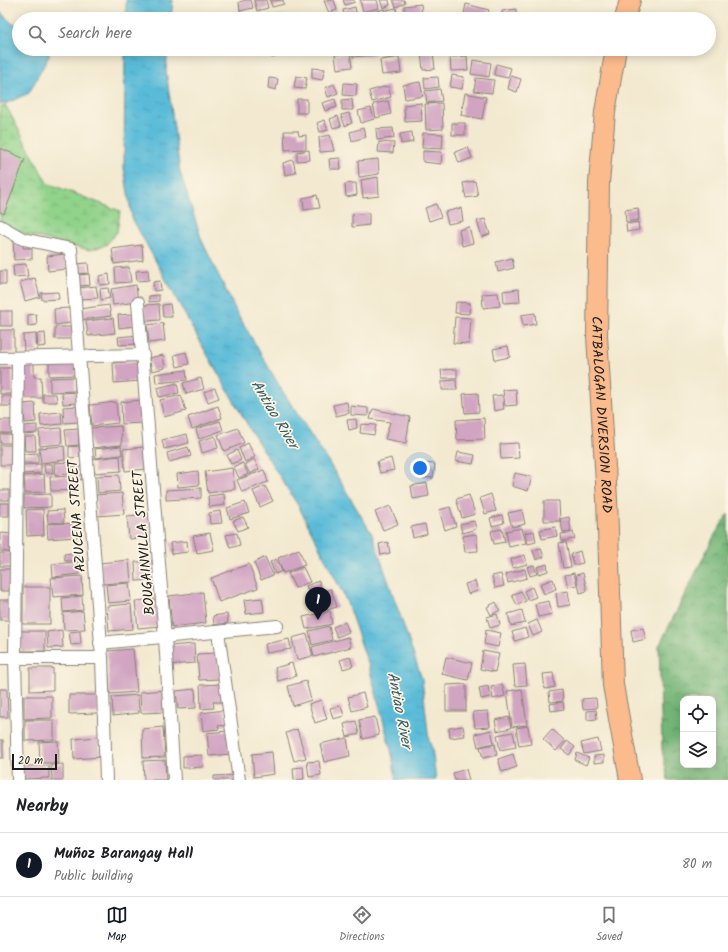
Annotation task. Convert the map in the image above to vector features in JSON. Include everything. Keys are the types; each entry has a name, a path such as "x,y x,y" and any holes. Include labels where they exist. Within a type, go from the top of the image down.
{"highway":[{"path":"627,12 630,0"},
{"name":"CATBALOGAN DIVERSION ROAD","path":"615,56 605,112 599,183 597,336 607,499 612,685 630,780"}],"street":[{"name":"AZUCENA STREET","path":"0,226 23,239 71,249 102,658 106,780"},
{"name":"BOUGAINVILLA STREET","path":"138,303 165,638 174,780"},
{"path":"0,358 142,355"},
{"path":"18,358 15,658 18,780"},
{"path":"100,643 165,638 277,626"},
{"path":"218,632 239,780"},
{"path":"0,658 102,658"}],"green space":[{"path":"6,106 47,183 120,211 117,232 106,245 90,250 24,234 0,221 0,107"},
{"path":"728,514 728,780 668,780 662,750 659,646 714,536"}],"water":[{"path":"126,0 173,0 172,12 126,12"},
{"path":"0,12 12,23 12,56 49,56 29,93 5,104 0,104"},
{"name":"Antiao River","path":"125,56 167,56 166,70 180,172 202,241 236,311 283,392 328,461 372,534 422,679 429,741 432,748 436,780 396,780 392,754 369,667 346,600 299,507 254,436 200,342 132,218 124,168"}],"building":[{"path":"251,0 253,8 240,11 239,2"},
{"path":"254,0 266,0 268,8 257,11"},
{"path":"270,0 283,0 284,4 272,7"},
{"path":"334,0 337,10 329,12 324,1"},
{"path":"343,0 354,0 355,2 345,5"},
{"path":"360,0 377,0 379,8 363,12"},
{"path":"380,0 389,0 390,5 383,8"},
{"path":"393,0 404,0 405,3 396,7"},
{"path":"421,4 422,12 404,12 404,6"},
{"path":"466,4 489,10 488,12 464,12"},
{"path":"355,7 356,12 343,12 343,10"},
{"path":"396,8 397,12 387,12 387,10"},
{"path":"384,9 385,12 377,12"},
{"path":"516,9 516,12 502,12"},
{"path":"335,56 351,56 352,67 337,69"},
{"path":"421,56 433,56 435,69 423,70"},
{"path":"467,56 468,70 451,71 450,57"},
{"path":"399,57 401,73 382,75 380,60"},
{"path":"473,60 491,63 489,77 471,74"},
{"path":"496,64 511,68 508,78 494,75"},
{"path":"312,68 325,69 322,80 312,78"},
{"path":"452,75 464,77 462,89 450,87"},
{"path":"296,76 307,78 305,89 294,88"},
{"path":"511,76 521,79 517,92 508,89"},
{"path":"438,77 439,87 425,89 424,78"},
{"path":"269,78 278,79 276,90 268,88"},
{"path":"476,78 494,80 492,93 474,91"},
{"path":"420,82 423,96 405,99 403,85"},
{"path":"344,83 357,84 356,96 343,95"},
{"path":"334,84 338,93 328,97 325,88"},
{"path":"388,86 391,97 372,102 369,91"},
{"path":"440,89 442,101 427,103 425,91"},
{"path":"465,93 486,97 482,119 461,115"},
{"path":"297,99 307,99 307,113 297,113"},
{"path":"335,99 337,107 325,111 322,103"},
{"path":"352,99 353,110 342,110 342,100"},
{"path":"388,101 391,114 376,118 373,104"},
{"path":"421,103 422,121 405,122 404,105"},
{"path":"442,103 443,129 426,130 425,104"},
{"path":"371,108 374,119 361,123 358,111"},
{"path":"349,113 352,123 345,126 341,115"},
{"path":"338,116 341,126 333,128 330,119"},
{"path":"324,120 328,130 320,132 317,123"},
{"path":"452,123 465,123 465,135 452,135"},
{"path":"363,128 366,137 352,141 350,132"},
{"path":"393,128 394,138 377,140 376,129"},
{"path":"284,131 298,131 299,136 306,135 306,149 285,150"},
{"path":"412,132 413,142 401,144 400,134"},
{"path":"423,133 443,134 442,149 422,148"},
{"path":"330,135 334,151 320,152 319,137"},
{"path":"379,142 394,143 393,153 378,152"},
{"path":"468,147 472,158 459,163 455,152"},
{"path":"0,148 25,159 4,214 0,212"},
{"path":"309,150 310,160 297,161 297,152"},
{"path":"423,151 442,152 441,164 423,162"},
{"path":"340,158 341,169 330,169 329,159"},
{"path":"378,159 379,174 359,177 358,161"},
{"path":"293,160 296,173 285,175 283,163"},
{"path":"378,177 379,196 363,198 361,180"},
{"path":"475,181 478,196 466,198 463,183"},
{"path":"356,183 357,195 346,197 345,184"},
{"path":"317,195 320,208 304,210 303,198"},
{"path":"436,204 441,217 429,221 425,208"},
{"path":"461,208 463,221 448,224 445,212"},
{"path":"638,208 639,220 626,222 625,210"},
{"path":"369,213 369,225 352,227 352,215"},
{"path":"485,219 490,234 482,237 477,221"},
{"path":"638,222 639,230 627,232 626,224"},
{"path":"469,227 473,243 462,246 459,230"},
{"path":"13,240 23,240 23,248 32,248 32,259 14,260"},
{"path":"142,245 143,260 114,264 112,249"},
{"path":"65,254 67,269 48,271 47,256"},
{"path":"512,258 514,268 498,272 496,262"},
{"path":"88,263 89,273 76,274 75,264"},
{"path":"26,264 28,276 14,277 13,265"},
{"path":"129,267 131,282 116,283 115,268"},
{"path":"148,270 149,280 137,281 136,271"},
{"path":"0,271 6,271 6,284 0,284"},
{"path":"89,274 90,285 79,286 78,275"},
{"path":"109,274 110,284 100,285 99,276"},
{"path":"35,278 40,297 25,301 20,282"},
{"path":"160,281 161,290 154,291 153,282"},
{"path":"136,285 138,302 113,305 111,289"},
{"path":"96,286 98,298 79,299 78,288"},
{"path":"108,288 110,298 101,300 100,289"},
{"path":"519,289 520,302 504,303 503,291"},
{"path":"58,292 59,299 42,300 41,293"},
{"path":"498,293 500,306 483,308 482,294"},
{"path":"159,295 159,301 149,302 149,296"},
{"path":"456,302 470,303 469,314 455,313"},
{"path":"159,304 160,320 146,321 144,305"},
{"path":"170,304 172,317 163,317 162,305"},
{"path":"109,305 111,316 81,320 79,309"},
{"path":"69,308 71,323 55,325 54,309"},
{"path":"0,311 12,311 12,326 0,326"},
{"path":"535,313 536,324 523,326 521,315"},
{"path":"36,314 37,325 28,326 28,315"},
{"path":"133,314 134,326 119,328 118,315"},
{"path":"455,317 471,318 469,344 453,343"},
{"path":"113,318 115,333 88,336 86,321"},
{"path":"163,323 165,341 149,343 147,325"},
{"path":"55,327 73,327 73,339 55,339"},
{"path":"0,330 14,330 14,352 0,353"},
{"path":"45,333 46,346 38,347 37,334"},
{"path":"36,334 37,352 24,352 23,335"},
{"path":"138,335 139,344 119,345 118,337"},
{"path":"508,346 510,357 495,360 493,349"},
{"path":"186,352 189,364 177,367 174,355"},
{"path":"163,355 165,368 152,371 149,358"},
{"path":"138,361 140,381 114,383 113,363"},
{"path":"34,362 34,377 41,377 42,398 24,398 23,363"},
{"path":"76,362 76,375 49,376 49,363"},
{"path":"0,368 12,368 13,394 0,394"},
{"path":"457,369 457,378 442,378 441,370"},
{"path":"186,370 187,380 156,383 155,374"},
{"path":"75,377 75,391 50,392 50,378"},
{"path":"201,378 204,389 186,394 183,383"},
{"path":"456,380 457,390 442,390 442,381"},
{"path":"177,383 179,393 159,397 157,388"},
{"path":"215,388 219,398 208,402 204,392"},
{"path":"516,389 517,405 505,406 503,390"},
{"path":"77,392 78,403 63,404 62,393"},
{"path":"478,393 479,412 465,413 463,394"},
{"path":"43,394 56,394 57,402 43,402"},
{"path":"181,395 186,411 164,417 160,400"},
{"path":"502,395 504,409 494,411 492,396"},
{"path":"2,396 13,396 13,406 2,406"},
{"path":"142,400 144,423 122,424 121,402"},
{"path":"116,402 118,423 92,426 90,405"},
{"path":"347,402 349,413 336,416 333,405"},
{"path":"35,403 36,422 25,423 23,404"},
{"path":"77,406 78,422 64,423 63,407"},
{"path":"218,406 222,418 192,429 188,417"},
{"path":"351,406 368,408 368,416 351,415"},
{"path":"373,409 410,417 406,443 385,439 390,422 370,419"},
{"path":"61,412 62,424 41,426 40,414"},
{"path":"484,418 485,439 457,440 456,420"},
{"path":"356,419 357,428 349,430 347,420"},
{"path":"0,420 13,420 13,433 0,433"},
{"path":"220,421 223,430 199,439 196,429"},
{"path":"361,424 376,425 374,435 360,433"},
{"path":"37,425 37,433 23,434 23,426"},
{"path":"121,426 122,445 92,448 90,428"},
{"path":"61,428 62,444 40,446 39,430"},
{"path":"238,428 244,443 224,451 218,435"},
{"path":"78,429 79,445 67,446 65,430"},
{"path":"0,434 11,434 11,443 0,443"},
{"path":"187,434 189,443 164,449 162,440"},
{"path":"24,436 35,436 36,451 25,451"},
{"path":"215,436 218,448 202,453 199,441"},
{"path":"248,443 255,457 245,462 239,448"},
{"path":"518,443 519,458 501,459 500,444"},
{"path":"0,445 12,445 12,465 0,465"},
{"path":"64,446 65,460 41,463 39,448"},
{"path":"79,446 80,457 69,458 69,447"},
{"path":"121,446 122,455 96,458 95,449"},
{"path":"144,447 147,469 125,471 123,449"},
{"path":"188,447 191,456 169,462 167,453"},
{"path":"237,450 241,460 231,464 227,455"},
{"path":"458,452 475,455 473,464 456,461"},
{"path":"38,453 38,463 23,463 22,454"},
{"path":"120,456 121,471 94,473 93,459"},
{"path":"391,458 394,470 380,473 377,462"},
{"path":"254,459 259,469 250,474 245,464"},
{"path":"70,462 70,474 55,475 54,463"},
{"path":"243,463 248,474 239,478 234,467"},
{"path":"424,463 435,464 433,478 422,477"},
{"path":"41,464 41,473 23,474 23,465"},
{"path":"44,464 52,464 53,473 45,473"},
{"path":"82,466 82,479 77,480 77,474 72,474 71,467"},
{"path":"232,468 235,489 208,493 205,472"},
{"path":"264,470 268,482 242,492 237,480"},
{"path":"198,471 199,485 178,487 177,474"},
{"path":"515,473 532,477 528,491 512,486"},
{"path":"44,474 45,492 25,493 24,476"},
{"path":"119,475 120,491 98,493 97,476"},
{"path":"76,476 76,490 51,491 50,477"},
{"path":"427,483 429,496 413,499 411,486"},
{"path":"265,486 273,501 260,507 253,491"},
{"path":"201,488 201,498 166,500 166,490"},
{"path":"0,490 9,490 9,500 0,500"},
{"path":"122,493 124,514 97,516 96,495"},
{"path":"51,494 51,507 24,508 24,495"},
{"path":"224,494 225,505 209,507 208,496"},
{"path":"491,494 496,511 485,514 480,498"},
{"path":"469,495 475,514 462,518 456,499"},
{"path":"544,501 559,501 560,521 544,521"},
{"path":"245,502 249,513 230,519 227,508"},
{"path":"0,503 9,503 9,516 0,516"},
{"path":"390,506 398,524 383,530 375,512"},
{"path":"450,507 456,526 445,530 439,510"},
{"path":"43,509 44,535 27,536 26,510"},
{"path":"63,510 64,522 48,523 47,511"},
{"path":"522,510 525,524 512,527 508,513"},
{"path":"220,511 222,523 210,524 209,513"},
{"path":"149,514 151,537 129,539 127,516"},
{"path":"502,515 504,523 492,526 490,518"},
{"path":"243,517 248,527 238,531 233,521"},
{"path":"569,517 571,531 563,532 560,519"},
{"path":"474,521 476,529 462,533 460,524"},
{"path":"76,523 77,537 48,539 47,524"},
{"path":"425,524 427,534 413,538 411,527"},
{"path":"555,527 557,536 542,539 540,530"},
{"path":"522,528 526,543 509,547 506,531"},
{"path":"502,529 505,542 494,544 491,531"},
{"path":"534,531 536,542 528,544 525,533"},
{"path":"573,532 575,539 562,541 561,534"},
{"path":"0,533 12,534 11,552 0,551"},
{"path":"210,533 214,550 197,553 193,536"},
{"path":"237,533 240,545 230,548 226,535"},
{"path":"476,534 478,551 465,552 463,536"},
{"path":"187,541 188,552 172,554 170,543"},
{"path":"388,542 390,553 381,555 379,544"},
{"path":"566,542 571,567 563,568 559,543"},
{"path":"541,548 544,557 536,560 533,550"},
{"path":"299,549 305,565 283,573 278,558"},
{"path":"580,551 583,563 574,565 571,554"},
{"path":"79,552 79,560 65,561 64,554"},
{"path":"0,553 11,553 10,566 0,566"},
{"path":"525,555 527,564 513,568 511,559"},
{"path":"265,557 273,575 261,580 254,563"},
{"path":"276,559 282,571 275,574 270,562"},
{"path":"129,560 131,582 102,584 100,563"},
{"path":"156,561 157,580 136,581 135,562"},
{"path":"78,562 79,574 53,577 52,564"},
{"path":"249,564 258,588 219,602 211,578"},
{"path":"547,564 548,571 539,574 537,567"},
{"path":"534,565 537,574 530,576 527,567"},
{"path":"303,567 310,582 295,588 288,573"},
{"path":"0,569 10,569 9,591 0,591"},
{"path":"525,569 527,578 508,583 506,574"},
{"path":"574,573 577,585 568,587 565,575"},
{"path":"583,573 587,591 580,593 576,575"},
{"path":"501,574 504,586 495,588 492,576"},
{"path":"82,576 83,595 53,597 51,578"},
{"path":"553,579 556,589 544,594 540,584"},
{"path":"319,581 322,590 310,595 306,586"},
{"path":"475,581 478,591 468,594 465,584"},
{"path":"129,583 131,601 108,603 106,585"},
{"path":"23,587 50,587 50,624 23,624"},
{"path":"532,587 536,597 528,600 524,591"},
{"path":"331,589 337,607 327,610 322,592"},
{"path":"521,591 526,601 517,605 512,595"},
{"path":"568,591 570,605 558,607 556,593"},
{"path":"203,592 206,623 172,627 169,596"},
{"path":"82,596 83,610 63,612 62,598"},
{"path":"262,598 264,612 246,614 244,600"},
{"path":"158,599 160,626 138,628 135,601"},
{"path":"0,600 11,600 11,620 0,620"},
{"path":"549,601 552,614 538,617 535,604"},
{"path":"496,602 500,610 491,615 487,607"},
{"path":"131,604 133,629 109,631 107,606"},
{"path":"522,610 525,623 511,626 508,614"},
{"path":"83,611 85,629 64,630 63,613"},
{"path":"330,611 332,624 306,629 303,617"},
{"path":"227,614 228,623 214,625 213,616"},
{"path":"497,614 500,625 490,628 487,617"},
{"path":"537,620 542,632 533,636 528,624"},
{"path":"345,622 349,632 337,637 333,627"},
{"path":"329,626 332,640 312,645 309,631"},
{"path":"525,628 528,637 515,641 512,632"},
{"path":"643,628 646,639 633,642 631,630"},
{"path":"62,630 63,647 48,648 47,632"},
{"path":"486,630 501,633 498,647 484,644"},
{"path":"21,631 45,631 45,651 21,651"},
{"path":"80,631 81,644 71,645 69,632"},
{"path":"307,634 313,656 297,660 292,638"},
{"path":"348,637 351,647 314,657 312,647"},
{"path":"289,639 291,649 267,653 265,644"},
{"path":"194,644 195,663 169,665 168,646"},
{"path":"133,649 137,692 110,694 107,651"},
{"path":"483,651 499,654 495,672 480,669"},
{"path":"218,653 220,679 199,680 197,654"},
{"path":"350,657 353,666 343,669 340,660"},
{"path":"446,657 472,663 468,680 442,674"},
{"path":"292,663 296,676 278,681 275,668"},
{"path":"525,664 527,685 515,686 513,665"},
{"path":"30,668 53,668 53,690 30,691"},
{"path":"553,673 555,687 545,689 543,674"},
{"path":"306,681 311,700 293,706 288,686"},
{"path":"223,684 224,702 213,702 214,708 201,709 200,685"},
{"path":"466,684 466,711 446,711 446,685"},
{"path":"502,684 505,696 493,699 491,687"},
{"path":"488,686 490,697 481,699 479,688"},
{"path":"0,689 7,689 8,717 0,717"},
{"path":"195,689 196,708 178,709 176,691"},
{"path":"522,689 527,725 512,727 507,691"},
{"path":"165,690 166,712 141,713 140,692"},
{"path":"562,690 563,701 550,702 549,692"},
{"path":"363,693 367,707 352,711 348,697"},
{"path":"69,695 98,695 98,713 69,714"},
{"path":"138,695 139,713 113,716 112,697"},
{"path":"24,696 52,696 52,718 24,719"},
{"path":"596,698 597,708 583,709 582,699"},
{"path":"321,700 327,719 315,723 309,704"},
{"path":"563,702 564,709 551,711 550,704"},
{"path":"341,706 344,716 333,719 330,708"},
{"path":"225,710 227,725 218,726 219,729 203,731 201,713"},
{"path":"596,710 597,719 587,720 587,711"},
{"path":"488,711 490,727 475,728 473,712"},
{"path":"375,717 379,735 363,739 359,720"},
{"path":"509,717 511,728 497,731 495,720"},
{"path":"25,720 54,720 54,740 25,741"},
{"path":"356,721 359,734 347,737 344,724"},
{"path":"463,726 465,736 450,738 449,728"},
{"path":"528,726 531,744 519,746 516,728"},
{"path":"163,727 165,757 143,758 142,729"},
{"path":"297,729 306,758 294,761 286,733"},
{"path":"552,729 565,741 556,751 543,739"},
{"path":"491,730 494,743 478,747 475,734"},
{"path":"228,731 230,754 209,756 207,733"},
{"path":"513,732 516,747 500,750 497,735"},
{"path":"99,737 101,757 74,759 73,739"},
{"path":"347,738 350,756 324,762 320,744"},
{"path":"598,739 601,751 584,754 581,743"},
{"path":"0,740 3,740 3,758 0,758"},
{"path":"58,741 59,763 40,763 39,742"},
{"path":"567,741 575,747 569,755 561,749"},
{"path":"495,744 497,755 483,758 480,747"},
{"path":"272,752 274,774 254,777 252,754"},
{"path":"577,753 589,758 586,765 575,760"},
{"path":"513,754 517,767 502,772 498,759"},
{"path":"202,755 203,767 183,768 183,756"},
{"path":"604,755 604,762 594,763 594,756"},
{"path":"165,760 166,780 144,780 143,761"},
{"path":"319,761 321,775 309,777 307,762"},
{"path":"63,764 63,780 52,780 51,765"},
{"path":"23,766 49,766 49,778 23,779"},
{"path":"303,767 304,779 294,780 293,768"},
{"path":"466,769 469,780 455,780 453,773"},
{"path":"237,775 237,780 214,780 214,776"}],"place":[{"name":"Muñoz Barangay Hall","path":"318,620"}]}
